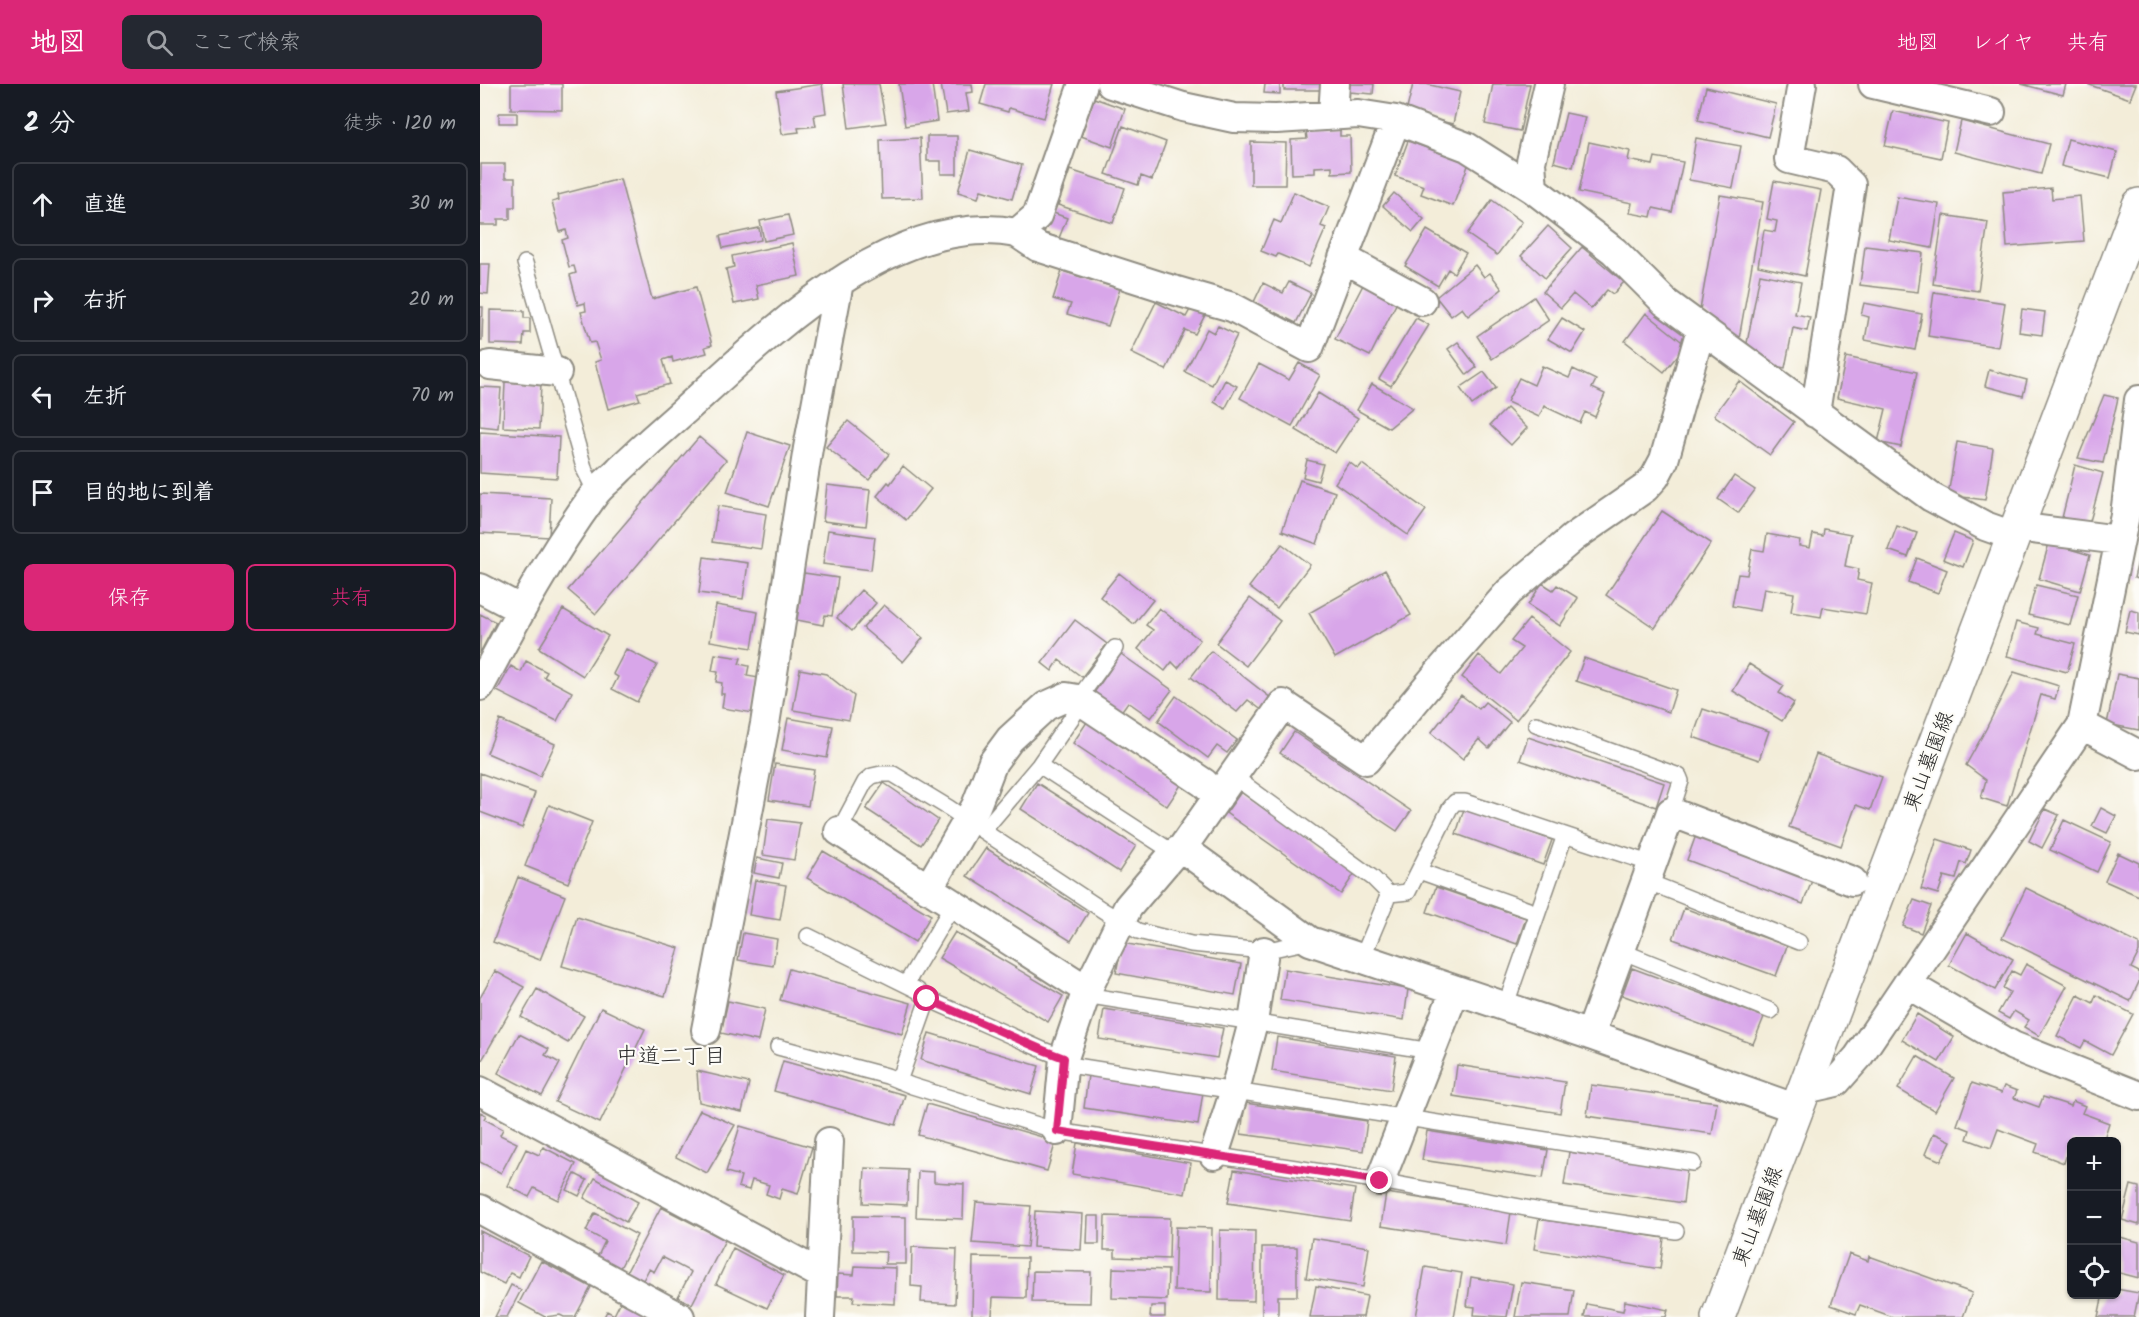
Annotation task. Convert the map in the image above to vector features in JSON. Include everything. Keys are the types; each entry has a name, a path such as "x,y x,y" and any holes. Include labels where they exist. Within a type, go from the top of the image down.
{"street":[{"path":"1017,233 1037,216 1083,84"},
{"path":"1111,84 1184,107 1234,118 1276,119 1358,114 1396,120 1467,147 1533,189 1614,251 1665,302 1931,497 1985,526 2015,532 2128,525"},
{"path":"1334,114 1335,84"},
{"path":"1533,189 1531,162 1549,84"},
{"path":"1802,84 1789,159 1836,170 1851,185 1815,413"},
{"path":"1873,84 1991,112"},
{"path":"480,686 520,609 596,493 739,361 799,309 838,282 894,253 934,237 978,229 996,229 1017,233 1038,247 1232,307 1309,348 1396,120"},
{"name":"東山墓園線","path":"1718,1317 2015,532 2136,221"},
{"path":"1342,258 1422,301"},
{"path":"706,1030 765,724 808,448 838,282"},
{"path":"1057,1131 1064,1061 1086,992 1120,921 1128,907 1178,851 1283,704 1366,760 1440,670 1509,592 1574,537 1645,488 1655,477 1664,460 1701,329"},
{"path":"490,365 557,372"},
{"path":"1178,851 1310,941 1590,1035 1801,1099 1836,1082 1858,1057 2082,725 2128,525 2139,400"},
{"path":"480,588 520,609"},
{"path":"928,889 975,826 976,806 993,762 1010,739 1046,706 1066,697 1080,701 1204,783 1225,787"},
{"path":"2082,725 2139,755"},
{"path":"1590,1035 1671,812 1852,881"},
{"path":"839,831 1086,992"},
{"path":"1214,1155 1235,1090 1253,1022 1264,951"},
{"path":"1907,984 2013,1046 2139,1096"},
{"path":"1380,1181 1455,990"},
{"path":"480,1091 822,1275"},
{"path":"820,1317 829,1142"},
{"path":"480,1209 680,1317"}],"lane":[{"path":"525,263 585,471 596,493"},
{"path":"975,826 1039,765 1115,648"},
{"path":"1536,724 1679,776 1681,781 1671,812"},
{"path":"1039,765 1178,851"},
{"path":"839,831 865,782 873,776 893,774 1138,931 1191,944 1264,951 1310,941"},
{"path":"1225,787 1373,878 1389,894"},
{"path":"1389,894 1408,892 1450,808 1455,801 1465,801 1564,835 1799,942"},
{"path":"1505,1006 1564,835"},
{"path":"1419,871 1537,913"},
{"path":"1362,958 1389,894"},
{"path":"906,984 953,905"},
{"path":"808,936 906,984 927,999 1064,1061 1693,1163"},
{"path":"1621,951 1771,1011"},
{"path":"1086,992 1431,1051"},
{"path":"899,1081 927,999"},
{"path":"778,1047 899,1081 1057,1131 1380,1181 1547,1212 1676,1231"}],"building":[{"path":"511,84 562,84 562,110 511,109"},
{"path":"822,84 826,113 814,115 816,126 798,128 799,132 782,134 776,91"},
{"path":"843,84 879,84 886,123 849,128"},
{"path":"899,84 932,84 937,121 905,126"},
{"path":"941,84 972,84 973,92 966,93 969,111 946,114"},
{"path":"986,84 1054,84 1044,118 1009,108 1008,112 980,104"},
{"path":"1265,84 1280,84 1280,94 1264,93"},
{"path":"1284,84 1320,84 1320,90 1284,90"},
{"path":"1349,84 1374,84 1373,94 1349,92"},
{"path":"1413,84 1426,84 1460,92 1453,124 1406,113"},
{"path":"1493,84 1530,84 1520,131 1485,124"},
{"path":"2021,84 2066,84 2063,95"},
{"path":"2087,84 2136,84 2130,99"},
{"path":"1706,87 1776,104 1768,137 1698,120"},
{"path":"1094,98 1125,109 1112,147 1081,136"},
{"path":"1893,111 1948,123 1941,158 1885,146"},
{"path":"499,113 517,113 517,123 499,123"},
{"path":"1566,113 1585,117 1573,167 1554,162"},
{"path":"1961,121 2049,144 2041,174 1954,152"},
{"path":"1123,126 1166,142 1152,180 1141,176 1138,185 1106,174"},
{"path":"1340,130 1340,136 1350,136 1351,172 1332,173 1332,166 1315,167 1315,173 1292,174 1291,140 1307,139 1306,131"},
{"path":"927,136 957,136 957,174 941,174 941,161 927,161"},
{"path":"920,138 923,198 882,199 880,140"},
{"path":"1696,138 1741,146 1733,188 1689,180"},
{"path":"2068,139 2117,152 2110,178 2061,166"},
{"path":"1408,141 1469,163 1453,206 1421,194 1424,186 1395,176"},
{"path":"1251,142 1286,143 1285,185 1251,185"},
{"path":"1589,142 1630,151 1628,160 1653,165 1655,157 1683,162 1672,212 1653,208 1651,217 1630,213 1632,203 1579,192"},
{"path":"970,150 1022,165 1012,199 981,190 978,198 958,192"},
{"path":"481,164 505,164 505,178 515,178 515,207 510,207 510,219 498,219 498,225 480,225"},
{"path":"1070,170 1125,188 1113,223 1058,205"},
{"path":"620,179 652,299 696,287 712,345 705,347 707,353 673,362 672,357 663,360 670,384 637,393 640,400 608,409 595,362 601,360 595,342 590,343 581,312 586,311 585,303 578,305 570,275 576,273 574,266 569,267 562,240 568,238 566,230 560,232 552,202 559,200 558,195"},
{"path":"1774,181 1821,190 1805,276 1758,266 1764,230 1775,232 1777,221 1767,219"},
{"path":"2051,188 2052,199 2080,196 2084,241 2007,247 2003,192"},
{"path":"1294,192 1329,207 1321,226 1326,228 1309,267 1278,254 1276,257 1261,251 1274,220 1281,223"},
{"path":"1394,193 1424,219 1413,232 1383,206"},
{"path":"1720,195 1763,202 1739,339 1700,310"},
{"path":"1897,197 1939,204 1932,248 1889,240"},
{"path":"1492,200 1522,222 1497,255 1467,234"},
{"path":"1051,212 1067,218 1059,238 1044,233"},
{"path":"788,215 793,235 764,241 760,221"},
{"path":"1943,215 1988,222 1978,291 1933,284"},
{"path":"1548,226 1572,248 1545,278 1521,256"},
{"path":"759,228 761,240 723,248 720,236"},
{"path":"1427,230 1466,253 1454,273 1448,269 1438,286 1405,266"},
{"path":"792,243 799,276 756,285 759,299 734,304 726,269 734,267 732,256"},
{"path":"1865,246 1923,253 1918,292 1860,285"},
{"path":"1582,247 1624,282 1613,294 1607,290 1591,309 1573,294 1561,308 1543,292"},
{"path":"480,264 490,264 488,294 480,293"},
{"path":"1475,265 1484,277 1490,273 1502,289 1468,316 1462,308 1451,316 1436,297"},
{"path":"1062,271 1120,289 1108,326 1067,314 1071,304 1053,299"},
{"path":"1760,274 1801,282 1795,314 1810,317 1807,331 1793,328 1785,368 1769,365 1747,343"},
{"path":"1289,282 1311,293 1296,323 1254,302 1263,283 1283,293"},
{"path":"1363,285 1397,302 1370,356 1335,339"},
{"path":"1934,292 2005,303 1998,347 1928,336"},
{"path":"1534,297 1549,320 1492,359 1477,336"},
{"path":"1156,302 1186,317 1191,308 1205,315 1195,334 1185,330 1166,370 1131,353"},
{"path":"1864,303 1922,314 1915,350 1865,340 1869,317 1861,315"},
{"path":"480,307 483,307 482,340 480,340"},
{"path":"2022,309 2045,312 2042,335 2019,332"},
{"path":"490,310 524,311 524,318 530,318 530,333 524,333 523,345 490,344"},
{"path":"1646,313 1686,345 1664,372 1625,341"},
{"path":"1416,318 1429,325 1391,386 1379,379"},
{"path":"1562,318 1585,332 1572,353 1548,339"},
{"path":"1218,326 1237,335 1212,385 1185,372 1207,329 1214,333"},
{"path":"1458,342 1477,367 1467,375 1448,349"},
{"path":"1846,357 1917,372 1901,447 1878,442 1886,409 1837,398"},
{"path":"1299,363 1320,375 1292,426 1240,398 1259,364 1289,380"},
{"path":"1542,366 1569,378 1573,369 1596,380 1592,388 1605,394 1595,417 1585,412 1580,423 1544,406 1539,417 1507,402 1519,378 1534,385"},
{"path":"1989,370 2027,380 2023,396 1985,386"},
{"path":"1484,372 1496,388 1472,405 1460,388"},
{"path":"1225,380 1237,386 1225,409 1214,402"},
{"path":"1739,381 1794,422 1770,455 1714,415"},
{"path":"505,382 541,384 539,429 503,427"},
{"path":"1372,384 1413,408 1389,428 1357,410"},
{"path":"480,387 501,388 498,428 480,426"},
{"path":"1318,393 1358,418 1335,453 1296,430"},
{"path":"2104,395 2118,398 2103,463 2078,458"},
{"path":"1507,408 1527,428 1511,445 1490,425"},
{"path":"848,421 889,454 869,480 826,447"},
{"path":"480,432 559,437 557,478 480,473"},
{"path":"747,432 790,446 769,506 727,492"},
{"path":"699,437 726,460 596,614 568,590"},
{"path":"1957,442 1993,448 1985,500 1948,495"},
{"path":"1307,460 1323,464 1318,481 1303,477"},
{"path":"1349,462 1358,469 1362,464 1426,510 1408,535 1335,483"},
{"path":"2075,465 2103,473 2089,525 2062,518"},
{"path":"903,466 931,489 906,520 877,496 888,482 890,484"},
{"path":"1734,476 1755,490 1738,513 1718,499"},
{"path":"1300,480 1335,492 1317,544 1282,531"},
{"path":"827,485 870,490 866,526 823,521"},
{"path":"480,494 551,498 549,537 480,533"},
{"path":"718,506 766,514 761,549 712,542"},
{"path":"1662,511 1711,543 1655,628 1606,595"},
{"path":"1897,526 1917,533 1908,557 1888,550"},
{"path":"1824,529 1851,534 1845,566 1859,569 1857,580 1872,583 1866,614 1823,607 1821,617 1791,612 1794,593 1764,588 1760,611 1732,606 1738,574 1747,575 1752,549 1764,551 1767,534 1800,540 1799,546 1810,548 1813,534 1823,536"},
{"path":"828,530 875,537 871,570 823,564"},
{"path":"1954,533 1973,541 1963,567 1943,559"},
{"path":"2049,543 2090,555 2080,591 2039,579"},
{"path":"1282,544 1310,565 1277,608 1249,587"},
{"path":"704,557 748,563 743,599 699,593"},
{"path":"1917,558 1947,570 1938,593 1908,582"},
{"path":"2139,561 2139,579 2134,578"},
{"path":"1385,570 1411,615 1335,658 1309,613"},
{"path":"804,573 838,578 832,616 825,615 823,625 797,620"},
{"path":"1119,573 1153,600 1134,624 1100,597"},
{"path":"1542,583 1553,590 1557,585 1578,598 1560,626 1528,605"},
{"path":"2036,585 2078,595 2070,625 2028,615"},
{"path":"861,590 876,603 852,631 837,618"},
{"path":"1250,598 1280,621 1246,666 1216,643"},
{"path":"716,605 758,612 752,648 710,641"},
{"path":"884,605 923,638 903,662 863,628"},
{"path":"1159,608 1200,640 1178,668 1172,662 1165,671 1138,649 1153,630 1146,625"},
{"path":"563,609 608,636 583,676 539,648"},
{"path":"2130,610 2139,612 2139,635 2125,632"},
{"path":"480,614 496,622 480,653"},
{"path":"1529,619 1570,652 1516,720 1462,677 1479,655 1501,674 1522,648 1511,641"},
{"path":"1075,620 1107,644 1082,677 1059,660 1052,671 1042,663"},
{"path":"2016,622 2039,628 2037,634 2075,644 2067,672 2007,656"},
{"path":"626,649 657,665 637,702 612,689 618,677 613,674"},
{"path":"1211,651 1272,699 1263,711 1248,700 1237,712 1191,677"},
{"path":"715,654 741,658 739,664 749,666 747,676 759,678 753,713 722,708 724,694 721,694 722,683 716,682 718,672 712,671"},
{"path":"1121,654 1172,690 1151,718 1128,702 1118,716 1091,697"},
{"path":"1584,658 1676,690 1669,712 1576,681"},
{"path":"526,661 547,672 544,677 572,692 557,721 497,691 511,666 521,672"},
{"path":"1749,664 1784,686 1779,693 1794,703 1782,721 1733,691"},
{"path":"800,669 826,674 854,696 849,720 793,710"},
{"path":"2014,672 2059,686 2055,699 2041,695 2007,806 1981,798 1986,780 1966,765"},
{"path":"2117,674 2139,678 2139,730 2107,724"},
{"path":"1461,695 1479,709 1485,702 1510,722 1489,748 1479,739 1463,759 1431,733"},
{"path":"1176,696 1237,740 1227,753 1217,746 1208,758 1158,721"},
{"path":"1703,709 1769,731 1759,760 1693,737"},
{"path":"788,718 833,726 827,758 782,750"},
{"path":"1089,719 1183,782 1167,806 1073,743"},
{"path":"500,720 555,744 540,776 487,753"},
{"path":"1294,732 1411,811 1397,831 1280,753"},
{"path":"1528,737 1664,783 1656,807 1520,760"},
{"path":"1816,754 1882,777 1870,810 1856,805 1841,846 1789,827"},
{"path":"775,764 814,770 808,806 769,800"},
{"path":"480,773 535,793 522,828 480,812"},
{"path":"884,783 938,820 921,845 866,809"},
{"path":"1037,783 1136,846 1119,872 1021,809"},
{"path":"1241,792 1355,873 1341,894 1226,813"},
{"path":"549,805 592,822 568,883 525,866"},
{"path":"2101,808 2116,816 2107,833 2092,826"},
{"path":"1464,809 1552,840 1543,865 1456,834"},
{"path":"2045,809 2059,815 2042,848 2029,841"},
{"path":"768,819 800,823 794,860 763,855"},
{"path":"2064,820 2111,842 2097,872 2050,850"},
{"path":"1696,835 1813,878 1803,904 1687,860"},
{"path":"1937,839 1971,850 1966,864 1961,862 1956,879 1944,876 1938,894 1921,889"},
{"path":"986,848 1088,913 1071,941 967,876"},
{"path":"823,851 931,915 915,942 807,878"},
{"path":"2118,853 2139,863 2139,896 2105,881"},
{"path":"757,858 782,863 779,878 754,873"},
{"path":"518,877 565,896 540,960 493,942"},
{"path":"755,880 786,885 780,920 749,915"},
{"path":"1436,887 1526,918 1517,944 1427,912"},
{"path":"2026,888 2139,944 2139,952 2131,968 2139,972 2139,982 2130,1001 2002,938"},
{"path":"1914,900 1931,906 1921,933 1903,926"},
{"path":"1684,908 1787,946 1776,976 1673,939"},
{"path":"577,917 679,948 665,996 562,966"},
{"path":"955,932 1063,996 1048,1022 939,958"},
{"path":"743,933 777,939 773,966 738,960"},
{"path":"1967,933 2013,959 1995,990 1949,965"},
{"path":"1122,943 1241,964 1235,995 1116,973"},
{"path":"2026,964 2067,986 2039,1036 2024,1027 2029,1020 2014,1011 2009,1019 1998,1013 2010,992 2003,988 2012,971 2020,975"},
{"path":"1632,968 1764,1017 1753,1044 1622,995"},
{"path":"789,969 911,1003 902,1034 780,1000"},
{"path":"1285,969 1408,989 1404,1020 1280,1000"},
{"path":"495,971 524,987 482,1060 480,1059 480,998"},
{"path":"537,989 584,1016 568,1043 521,1017"},
{"path":"2078,995 2093,1003 2096,995 2133,1014 2111,1055 2085,1041 2081,1048 2057,1036"},
{"path":"728,1001 765,1009 758,1041 721,1033"},
{"path":"601,1008 645,1029 600,1123 555,1102"},
{"path":"1104,1009 1223,1028 1217,1058 1099,1039"},
{"path":"1917,1014 1954,1037 1939,1062 1902,1040"},
{"path":"929,1033 1039,1066 1031,1094 921,1060"},
{"path":"519,1034 549,1049 545,1055 560,1063 542,1096 498,1073"},
{"path":"1277,1037 1396,1056 1391,1090 1272,1071"},
{"path":"1917,1056 1954,1078 1935,1111 1898,1089"},
{"path":"783,1061 905,1095 896,1125 774,1091"},
{"path":"1457,1065 1565,1082 1560,1113 1453,1096"},
{"path":"697,1071 749,1083 742,1112 699,1102"},
{"path":"1088,1075 1203,1092 1198,1125 1084,1108"},
{"path":"1972,1083 2001,1093 2004,1086 2017,1091 2014,1098 2039,1107 2043,1097 2071,1106 2073,1101 2085,1106 2082,1113 2109,1123 2105,1137 2067,1137 2067,1154 2064,1163 2035,1152 2038,1144 1998,1129 1991,1148 1967,1139 1970,1130 1957,1125"},
{"path":"1591,1085 1717,1102 1712,1134 1587,1116"},
{"path":"1245,1103 1367,1121 1363,1151 1241,1134"},
{"path":"927,1104 1056,1141 1047,1171 918,1135"},
{"path":"700,1110 735,1125 707,1173 676,1157"},
{"path":"480,1112 486,1115 484,1119 503,1129 500,1135 517,1143 501,1173 480,1162"},
{"path":"740,1126 812,1147 798,1194 782,1189 779,1199 766,1194 769,1185 752,1180 749,1190 738,1187 741,1176 726,1172"},
{"path":"1427,1131 1548,1150 1543,1178 1422,1160"},
{"path":"1934,1133 1951,1141 1941,1161 1925,1154"},
{"path":"1077,1143 1191,1163 1185,1194 1072,1174"},
{"path":"543,1147 576,1164 558,1200 534,1188 529,1197 508,1186 526,1149 539,1155"},
{"path":"1569,1152 1687,1169 1683,1203 1564,1185"},
{"path":"865,1168 908,1170 907,1205 863,1203"},
{"path":"1234,1170 1355,1189 1350,1221 1228,1203"},
{"path":"918,1171 934,1172 934,1182 964,1184 963,1219 916,1217"},
{"path":"575,1174 587,1180 579,1196 567,1190"},
{"path":"595,1178 638,1202 626,1222 584,1198"},
{"path":"2131,1185 2139,1187 2139,1225 2122,1220"},
{"path":"1386,1193 1511,1212 1506,1245 1381,1226"},
{"path":"976,1202 1031,1206 1027,1247 972,1243"},
{"path":"661,1207 725,1240 692,1304 678,1297 691,1272 662,1257 654,1272 649,1269 642,1282 626,1273"},
{"path":"1035,1211 1083,1214 1081,1250 1033,1247"},
{"path":"595,1213 637,1235 620,1268 598,1256 605,1241 586,1231"},
{"path":"853,1216 906,1217 906,1264 885,1264 886,1252 853,1251"},
{"path":"1088,1216 1099,1216 1099,1244 1087,1244"},
{"path":"1105,1216 1170,1218 1169,1259 1115,1257 1115,1250 1104,1250"},
{"path":"1539,1219 1664,1238 1660,1269 1534,1249"},
{"path":"1176,1227 1212,1228 1211,1292 1174,1291"},
{"path":"1220,1230 1255,1231 1254,1301 1219,1300"},
{"path":"480,1231 529,1256 519,1277 510,1273 504,1284 480,1272"},
{"path":"2121,1237 2139,1242 2139,1278 2121,1273"},
{"path":"1312,1238 1369,1247 1363,1287 1306,1278"},
{"path":"912,1247 957,1249 955,1304 921,1302 922,1287 911,1286"},
{"path":"1262,1247 1297,1247 1297,1296 1278,1296 1278,1317 1262,1317"},
{"path":"733,1248 784,1275 767,1308 716,1284"},
{"path":"1849,1254 1868,1261 1869,1256 1972,1293 1963,1317 1893,1317 1860,1305 1856,1314 1831,1305"},
{"path":"973,1257 1027,1258 1026,1298 993,1297 992,1316 972,1315"},
{"path":"541,1261 591,1287 575,1317 560,1315 545,1317 519,1303"},
{"path":"855,1266 896,1268 895,1304 853,1302 854,1296 837,1296 838,1274 854,1275"},
{"path":"1425,1267 1462,1273 1454,1317 1416,1317"},
{"path":"1113,1268 1168,1270 1167,1300 1112,1298"},
{"path":"1033,1271 1091,1272 1090,1303 1032,1302"},
{"path":"1471,1277 1513,1284 1507,1317 1474,1315 1475,1307 1467,1306"},
{"path":"1521,1282 1574,1290 1570,1317 1515,1317"},
{"path":"511,1285 521,1290 507,1317 495,1317"},
{"path":"1316,1286 1367,1296 1363,1317 1310,1317"},
{"path":"2121,1290 2139,1293 2134,1317 2098,1317 2102,1299 2121,1299"},
{"path":"621,1301 650,1317 604,1317 607,1311 614,1315"},
{"path":"1625,1301 1668,1310 1666,1317 1584,1317 1587,1304 1623,1311"},
{"path":"1151,1306 1165,1306 1165,1317 1150,1317"}],"district":[{"name":"中道二丁目","path":"671,1055"}],"route":[{"path":"927,999 1064,1058 1057,1131 1380,1181"}]}
